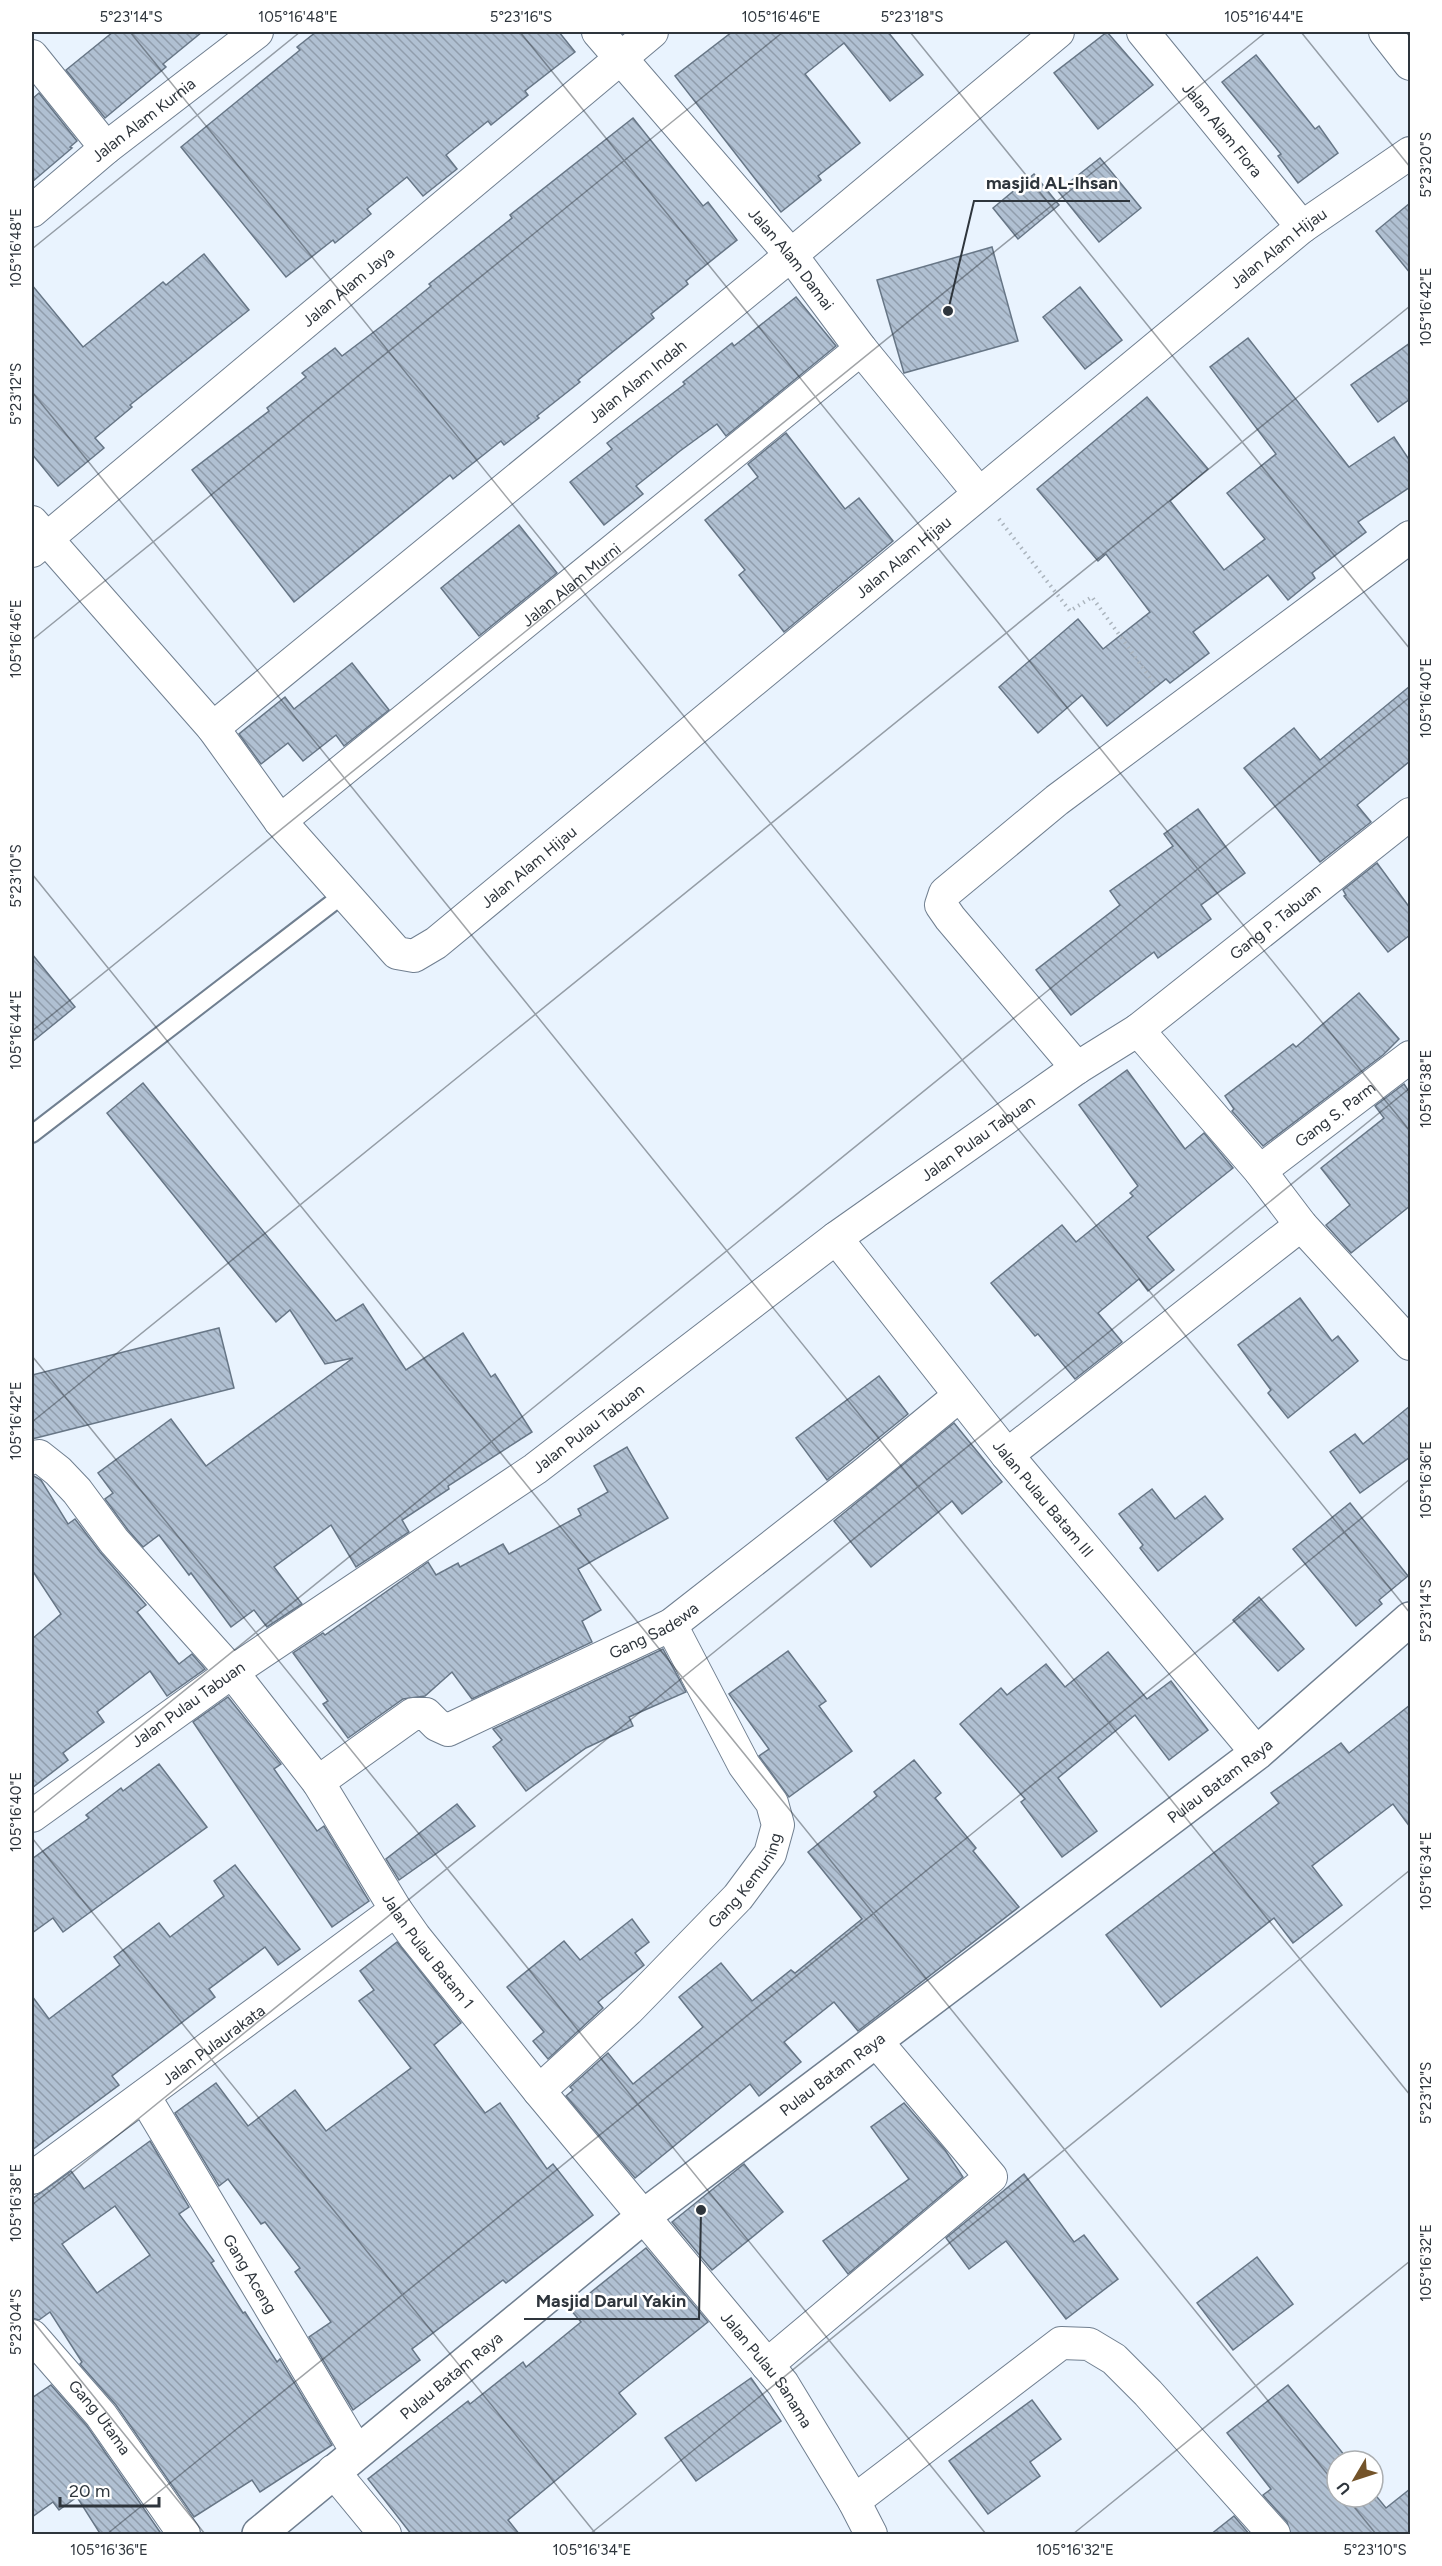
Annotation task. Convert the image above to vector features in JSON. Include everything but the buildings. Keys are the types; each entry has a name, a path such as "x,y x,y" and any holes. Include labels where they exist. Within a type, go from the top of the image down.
{"street":[{"name":"Jalan Alam Kurnia","path":"32,211 106,147 257,32"},
{"name":"Jalan Alam Damai","path":"598,32 618,58 791,255 861,349 978,492"},
{"name":"Jalan Alam Jaya","path":"36,538 652,32"},
{"name":"Jalan Alam Indah","path":"213,728 791,255 1058,32"},
{"name":"Jalan Alam Flora","path":"1143,32 1302,227"},
{"path":"1385,32 1410,64"},
{"path":"32,56 106,147"},
{"name":"Jalan Alam Hijau","path":"344,894 397,953 414,956 436,943 978,492 1302,227 1410,153"},
{"name":"Jalan Alam Murni","path":"280,821 861,349"},
{"path":"1077,1068 941,905 945,893 1057,800 1410,537"},
{"path":"36,538 213,728 280,821 344,894"},
{"name":"Gang P. Tabuan","path":"1138,1030 1410,814"},
{"path":"1138,1030 1260,1171 1301,1225 1410,1344"},
{"name":"Jalan Pulau Tabuan","path":"32,1816 232,1672 535,1468 836,1238 1077,1068 1138,1030"},
{"name":"Gang S. Parm","path":"1260,1171 1410,1058"},
{"path":"1007,1455 1301,1225"},
{"name":"Jalan Pulau Batam III","path":"836,1238 1007,1455 1257,1753"},
{"name":"Gang Sadewa","path":"318,1782 413,1714 426,1714 436,1725 448,1730 671,1625 960,1396"},
{"name":"Jalan Pulau Batam 1","path":"32,1458 39,1456 58,1471 77,1491 114,1541 232,1672 318,1782 396,1910 539,2091 644,2216"},
{"name":"Pulau Batam Raya","path":"259,2535 644,2216 1257,1753 1410,1619"},
{"name":"Gang Kemuning","path":"539,2091 636,2002 738,1897 770,1854 778,1825 772,1803 744,1765 671,1625"},
{"name":"Jalan Pulaurakata","path":"36,2165 144,2096 396,1910"},
{"path":"767,2365 991,2177 876,2042"},
{"name":"Gang Aceng","path":"144,2096 385,2535"},
{"name":"Jalan Pulau Sanama","path":"644,2216 783,2384 854,2501 871,2535"},
{"name":"Gang Utama","path":"32,2336 101,2415 184,2535"},
{"path":"854,2501 1061,2343 1089,2344 1114,2359 1148,2393 1274,2535"}],"lane":[{"path":"32,1134 344,894"}],"path":[{"path":"978,492 1070,611 1092,597 1174,711"}],"place":[{"name":"masjid AL-Ihsan","path":"948,311"},
{"name":"Masjid Darul Yakin","path":"701,2210"}]}
